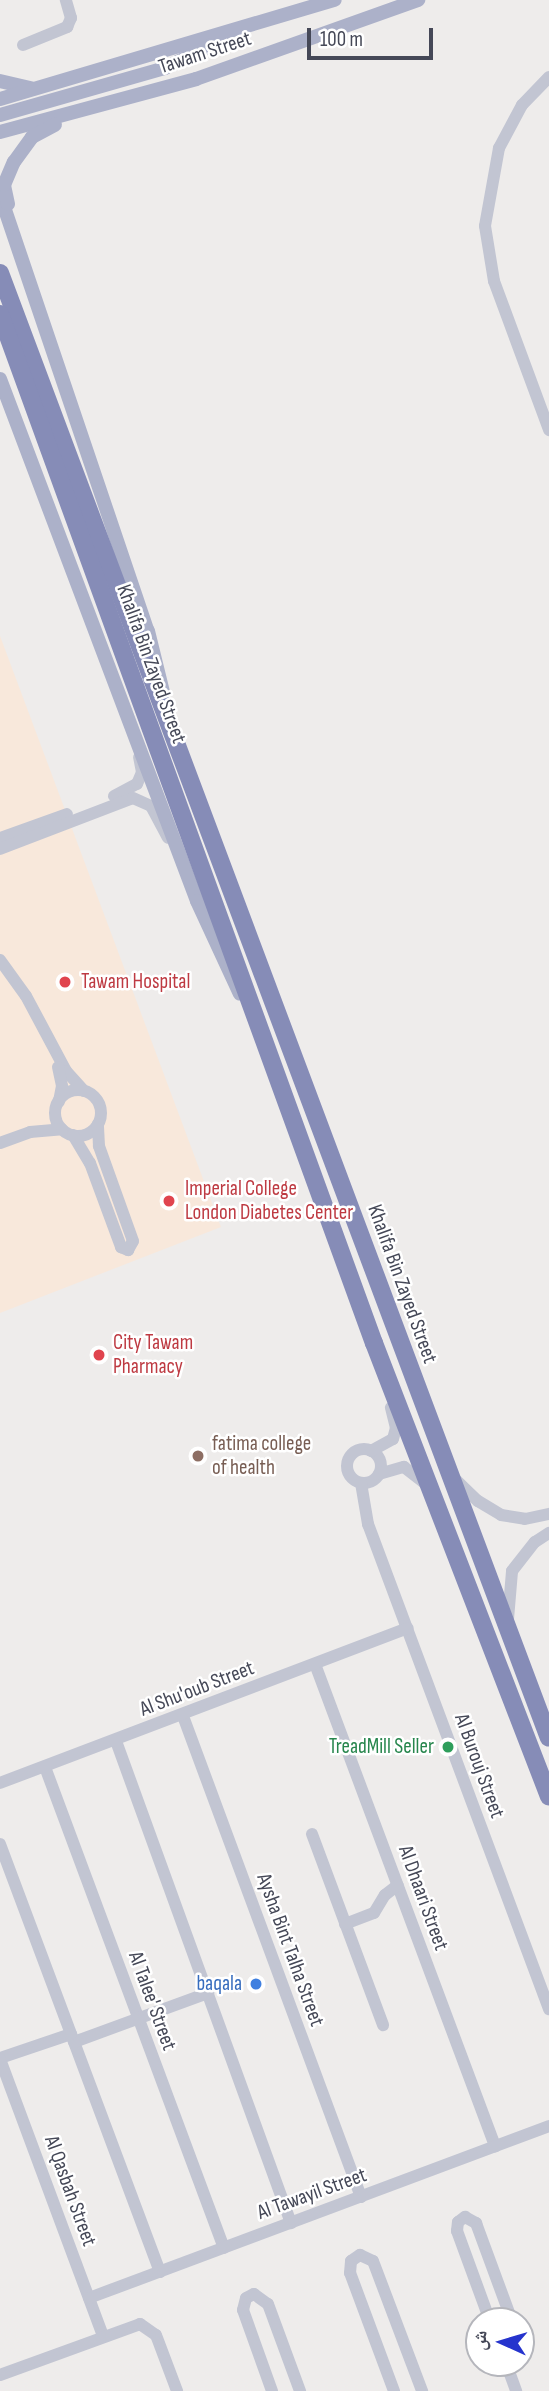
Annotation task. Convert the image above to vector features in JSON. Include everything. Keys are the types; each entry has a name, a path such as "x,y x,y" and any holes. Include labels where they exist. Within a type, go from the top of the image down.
{"highway":[{"name":"Khalifa Bin Zayed Street","path":"0,272 549,1738"},
{"name":"Khalifa Bin Zayed Street","path":"0,314 374,1343 549,1796"}],"main road":[{"name":"Tawam Street","path":"0,99 224,36 335,0"},
{"name":"Tawam Street","path":"0,132 72,115 196,79 418,0"},
{"path":"0,115 165,68 224,36"},
{"path":"0,81 39,89"},
{"path":"20,252 4,190 6,179 29,140 72,115"},
{"name":"Khalifa Bin Zayed Street","path":"0,195 148,631 169,726"},
{"path":"0,216 20,252"},
{"name":"Khalifa Bin Zayed Street","path":"0,379 178,851 216,944 260,1029"}],"street":[{"path":"23,45 67,27 71,18 66,0"},
{"path":"549,77 522,105 499,148 485,226 494,281 549,430"},
{"path":"0,838 131,789 142,772 138,742"},
{"path":"0,849 133,798 151,806 178,851"},
{"path":"0,960 26,996 61,1064 84,1091 99,1103 99,1146 133,1241 128,1250 121,1247 90,1163 68,1132 58,1104 62,1086 57,1066 0,971"},
{"path":"23,1134 70,1092 84,1091"},
{"path":"0,1143 23,1134 87,1134 98,1125"},
{"path":"374,1343 396,1427 387,1446 355,1452 347,1461 348,1474 371,1480 404,1467 429,1486"},
{"path":"371,1451 380,1461 371,1480"},
{"path":"446,1468 468,1493 501,1515 525,1519 549,1514"},
{"name":"Al Burouj Street","path":"371,1480 374,1536 549,2009"},
{"path":"509,1633 512,1571 535,1542 549,1533"},
{"name":"Al Shu'oub Street","path":"0,1783 183,1716 407,1628"},
{"name":"Al Dhaari Street","path":"315,1664 495,2146"},
{"name":"Aysha Bint Talha Street","path":"183,1716 360,2197"},
{"path":"116,1741 291,2223"},
{"name":"Al Talee' Street","path":"45,1767 224,2248"},
{"path":"312,1834 383,2025"},
{"path":"0,1844 160,2272"},
{"path":"345,1924 374,1913 385,1895 398,1885"},
{"path":"0,2058 138,2018 208,1993"},
{"name":"Al Qasbah Street","path":"0,2058 103,2336"},
{"name":"Al Tawayil Street","path":"89,2298 549,2126"},
{"path":"486,2307 457,2231 457,2224 465,2217 476,2223 507,2307"},
{"path":"394,2391 351,2273 351,2261 360,2255 373,2261 422,2391"},
{"path":"272,2391 243,2310 246,2298 254,2294 268,2304 300,2391"},
{"path":"0,2375 135,2324 147,2325 156,2335 177,2391"},
{"path":"383,2359 406,2350"}],"shaded area":[{"name":"Tawam Hospital","path":"0,636 221,1227 0,1313"}],"place":[{"name":"Tawam Hospital","path":"65,982"},
{"name":"Imperial College London Diabetes Center","path":"169,1201"},
{"name":"City Tawam Pharmacy","path":"99,1355"},
{"name":"fatima college of health","path":"198,1456"},
{"name":"TreadMill Seller","path":"448,1747"},
{"name":"baqala","path":"256,1984"}]}
